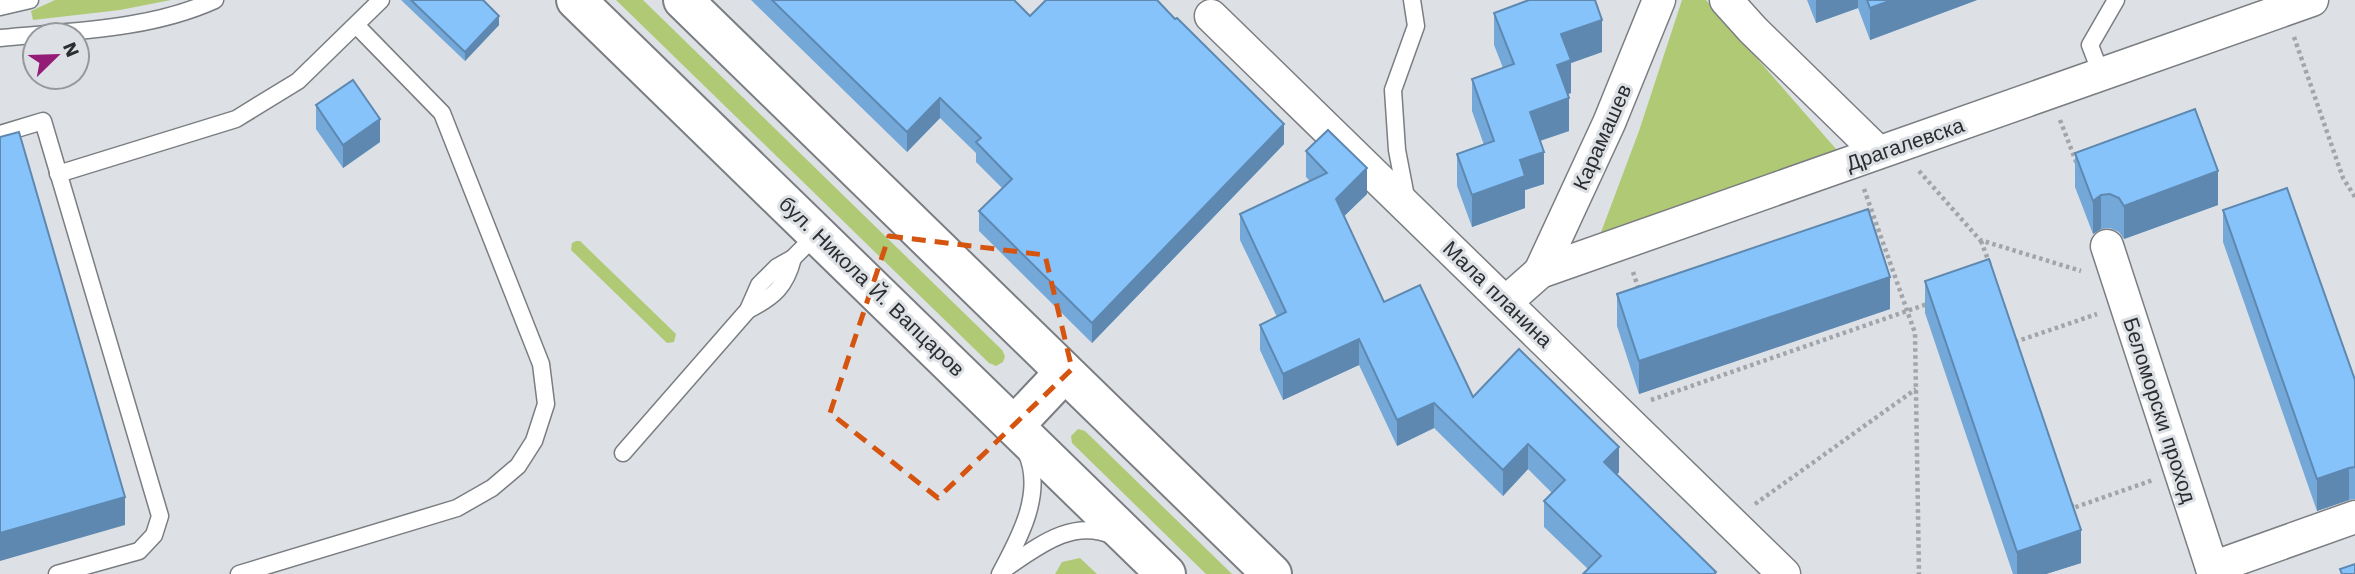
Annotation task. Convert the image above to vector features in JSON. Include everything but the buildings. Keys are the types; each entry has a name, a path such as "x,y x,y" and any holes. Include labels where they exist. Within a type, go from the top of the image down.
{"main road":[{"name":"бул. Никола Й. Вапцаров","path":"576,0 806,246 1014,426 1153,562"},
{"path":"682,0 1272,574"},
{"path":"1014,426 1064,373"}],"street":[{"name":"Карамашев","path":"1540,272 1609,123 1660,0"},
{"path":"1727,0 1753,30 1876,154"},
{"name":"Драгалевска","path":"1506,302 1540,272 2299,5"},
{"name":"Мала планина","path":"1211,16 1784,574"},
{"name":"Беломорски проход","path":"2107,246 2213,571"},
{"path":"2213,571 2355,517"}],"lane":[{"path":"0,8 30,0"},
{"path":"0,38 124,25 173,15 215,0"},
{"path":"58,174 236,119 298,80 382,0"},
{"path":"1409,208 1396,150 1392,90 1416,26 1412,0"},
{"path":"2101,74 2090,45 2116,0"},
{"path":"239,574 457,508 492,488 518,466 534,441 546,404 541,364 442,113 356,25"},
{"path":"0,134 43,121 160,516 154,535 139,551 57,574"},
{"path":"623,453 748,310 768,300 788,279 806,246"},
{"path":"1001,573 1032,502 1032,465 1014,426"},
{"path":"1001,573 1066,531 1101,531 1153,562"}],"path":[{"path":"2299,5 2343,178 2355,197"},
{"path":"2050,93 2079,171"},
{"path":"1876,154 1980,240 2122,293"},
{"path":"1876,154 1915,333 1919,574"},
{"path":"1980,240 1990,266"},
{"path":"1637,285 1642,299"},
{"path":"2015,342 2122,293"},
{"path":"1618,411 1933,302"},
{"path":"2011,329 2020,355"},
{"path":"1730,521 1917,389"},
{"path":"2068,495 2073,508 2180,470"}],"highlighted area":[{"path":"889,236 1045,255 1072,369 938,498 830,413"}],"green space":[{"path":"55,0 171,0 120,10 33,20 31,11"},
{"path":"616,0 643,0 1002,350 1005,356 1003,362 996,366 989,363"},
{"path":"1682,0 1706,0 1843,157 1600,235 1639,131"},
{"path":"580,241 676,334 674,342 667,343 571,250 572,243"},
{"path":"1078,429 1085,431 1232,574 1206,574 1072,443 1071,436"},
{"path":"1080,558 1097,574 1055,574 1062,562"}]}
